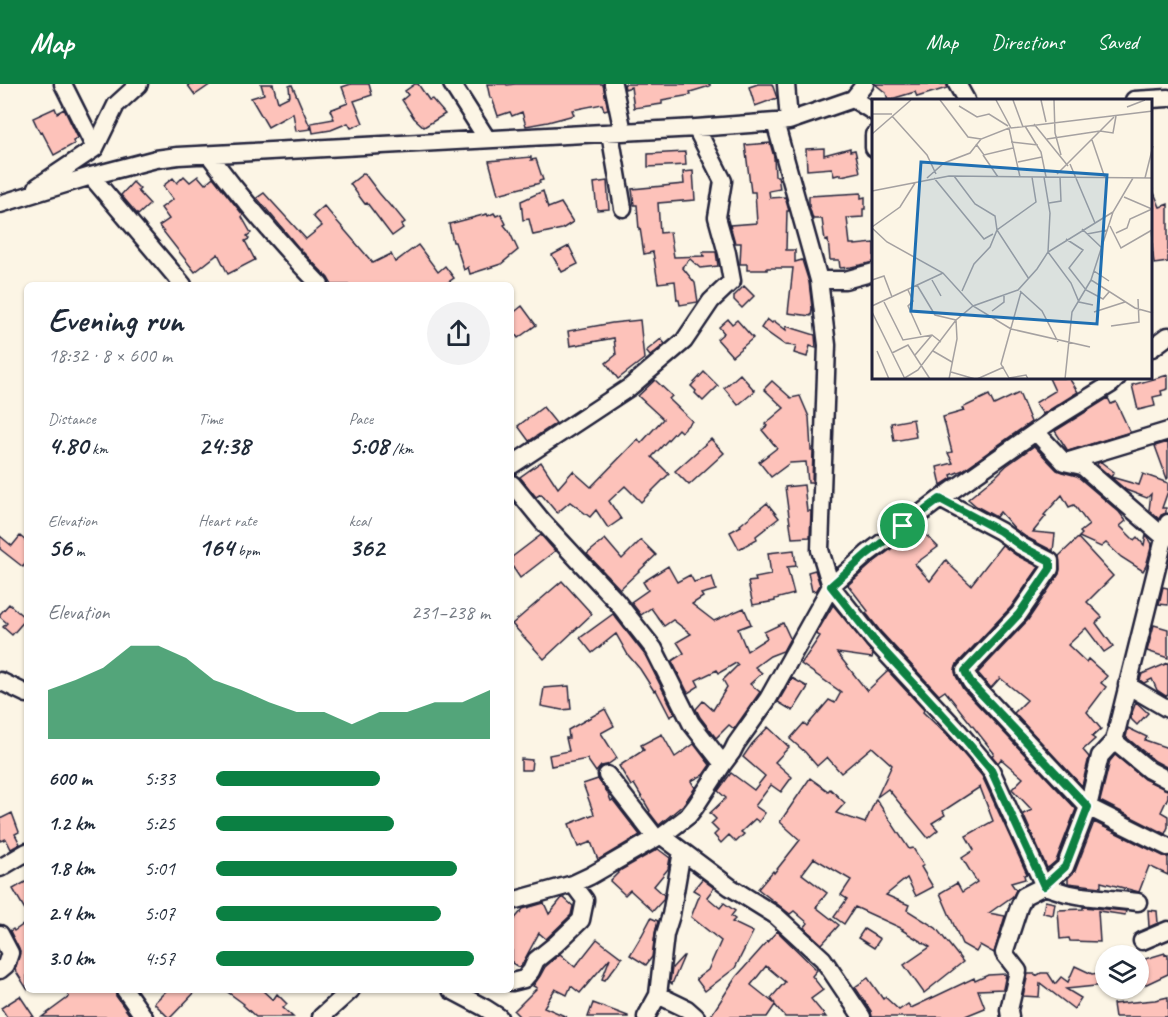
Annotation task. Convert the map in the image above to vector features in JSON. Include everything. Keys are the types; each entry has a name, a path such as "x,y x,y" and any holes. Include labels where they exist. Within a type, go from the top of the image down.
{"street":[{"path":"63,84 95,148"},
{"path":"22,197 95,148 116,105 139,84"},
{"path":"452,84 487,140"},
{"path":"612,84 623,208"},
{"path":"786,84 782,121 819,280 827,345 820,550 831,586 873,639 991,770 1044,886"},
{"path":"0,204 156,159 209,154 617,133 782,121 853,99 865,84"},
{"path":"957,84 965,99"},
{"path":"1138,99 1159,94"},
{"path":"853,99 872,111"},
{"path":"514,464 630,387 684,340 711,301 732,281 717,217 723,181 696,128"},
{"path":"209,154 291,255 317,282"},
{"path":"91,176 180,282"},
{"path":"819,280 845,280 872,273"},
{"path":"1153,347 1168,336"},
{"path":"514,900 573,884 590,876 659,837 688,816 768,699 831,586 867,554 940,499 1112,380"},
{"path":"1064,462 1168,431"},
{"path":"1010,1017 1009,1010 1018,971 1004,953 1024,896 1044,886 1065,867 1088,807 1100,756 1113,741 1166,530 1082,466 1064,462 1036,432"},
{"path":"514,486 543,522 617,602 654,649 692,723 723,764"},
{"path":"940,499 1050,561 1050,569 1019,614 965,671 970,682 1088,807 1168,847"},
{"path":"0,681 24,693"},
{"path":"1127,685 1168,709"},
{"path":"1113,741 1149,770 1168,780"},
{"path":"607,775 659,837 730,887 775,915 823,959 861,1017"},
{"path":"646,1017 658,995 665,933 682,851"},
{"path":"0,867 24,854"},
{"path":"514,982 524,979 536,960 580,920 585,900 573,884"},
{"path":"1044,886 1074,894 1138,902"},
{"path":"1142,941 1168,930"},
{"path":"0,934 10,953 6,965 0,970"},
{"path":"127,993 144,1017"},
{"path":"321,1017 348,993"},
{"path":"456,993 499,1017"},
{"path":"658,995 687,1009 696,1017"}],"building":[{"path":"187,84 211,84 195,95"},
{"path":"261,84 273,84 278,102 290,96 289,86 292,85 311,129 296,131 293,113 268,127 251,98 264,94"},
{"path":"351,84 369,84 372,95 354,101 363,123 351,128 348,123 331,130 313,133 311,123 334,119 330,110 348,103 342,87"},
{"path":"418,84 429,100 432,99 445,114 424,127 414,118 402,100 408,95 405,91"},
{"path":"487,84 603,84 608,109 604,110 602,104 572,110 574,115 526,126 522,112 512,116 510,112 498,116"},
{"path":"624,84 710,84 710,86 690,92 691,95 662,100 662,104 634,108 631,87 625,89"},
{"path":"758,84 772,84 777,98 755,106 749,87"},
{"path":"875,84 947,84 947,88 917,97 915,92 888,99 886,93"},
{"path":"55,108 57,113 64,109 78,138 73,141 74,144 54,155 33,118"},
{"path":"770,143 774,157 775,176 778,176 780,189 769,191 770,198 785,197 789,211 787,211 786,250 795,250 795,262 802,260 809,282 811,316 788,313 793,268 747,270 747,264 740,264 741,243 735,243 730,225 757,223 755,192 751,192 745,145"},
{"path":"824,148 824,155 850,148 850,151 855,150 860,172 834,176 832,168 807,170 806,149"},
{"path":"685,152 686,165 648,167 648,154"},
{"path":"531,157 531,160 536,159 543,180 539,181 540,183 498,194 489,161"},
{"path":"693,171 695,200 658,203 660,233 670,232 674,257 704,256 703,252 716,252 718,266 700,268 690,259 682,267 695,283 698,302 680,305 677,300 675,281 658,283 653,252 644,254 637,205 634,205 632,189 684,184 683,172"},
{"path":"364,173 405,222 401,225 403,228 392,236 350,184"},
{"path":"184,176 190,182 198,176 205,184 213,177 243,215 251,233 247,236 249,239 245,241 255,260 228,274 218,254 195,272 159,226 169,219 161,208 173,199 163,186 173,178 177,183"},
{"path":"607,181 609,209 597,210 594,183"},
{"path":"133,182 150,204 138,215 121,195"},
{"path":"1153,190 1160,207 1168,204 1168,262 1154,264"},
{"path":"543,191 548,208 561,203 573,222 562,229 533,235 529,219 523,220 521,201"},
{"path":"264,193 306,239 322,226 313,216 324,206 373,263 391,254 395,262 418,245 438,272 445,266 454,278 448,282 330,282 257,198"},
{"path":"861,193 861,198 865,197 863,217 847,218 850,244 872,243 872,262 840,268 839,260 830,260 828,240 825,241 822,219 813,219 809,196"},
{"path":"494,213 496,216 501,214 506,224 504,225 518,250 501,264 470,274 468,267 464,270 449,224"},
{"path":"569,246 578,264 562,272 552,255"},
{"path":"744,286 754,296 742,308 734,300 734,296"},
{"path":"522,306 536,325 518,338 514,333 514,312"},
{"path":"728,319 732,324 737,320 753,338 732,356 717,339 724,333 719,327"},
{"path":"767,319 786,330 786,326 815,335 816,348 810,346 807,357 794,353 796,346 785,345 761,328"},
{"path":"640,320 644,359 618,379 606,363 616,355 614,338 570,346 568,331"},
{"path":"661,339 665,344 650,356 646,351"},
{"path":"704,372 718,386 703,401 691,386"},
{"path":"740,374 755,391 738,405 724,388"},
{"path":"1168,375 1168,389 1161,391 1162,395 1153,397 1155,406 1138,410 1132,385"},
{"path":"655,380 672,396 669,399 692,421 681,432 678,429 652,457 669,474 641,502 625,486 609,501 621,519 608,528 596,510 590,517 570,502 557,513 541,494 536,497 520,477 541,462 558,488 573,471 591,487 638,439 641,443 663,419 638,396"},
{"path":"1050,380 1070,380 1078,392 1043,414 1035,403 1055,391"},
{"path":"772,381 791,398 800,396 809,417 811,450 813,450 812,483 808,483 806,462 790,463 771,477 759,462 777,448 762,430 767,426 765,424 784,408 764,389"},
{"path":"1019,393 1031,422 963,470 951,475 952,478 941,485 937,467 953,463 948,453 952,452 943,417 964,411 962,408 989,395 994,405"},
{"path":"1108,398 1111,404 1116,402 1130,432 1068,451 1055,431"},
{"path":"543,407 556,423 529,441 518,426"},
{"path":"913,419 916,437 894,441 891,423"},
{"path":"711,439 724,453 689,485 675,471"},
{"path":"1168,442 1168,478 1167,479 1155,446"},
{"path":"1034,446 1057,470 1077,476 1119,512 1126,521 1120,526 1134,540 1137,537 1144,545 1146,535 1148,537 1152,544 1143,571 1121,557 1106,543 1101,547 1079,537 1082,534 1080,532 1089,525 1074,505 1069,507 1062,495 1044,515 1046,516 1033,532 1055,534 1053,551 1015,529 1000,512 996,517 968,499 1006,466"},
{"path":"1101,462 1114,472 1111,477 1139,485 1143,474 1168,483 1168,491 1162,508 1166,508 1166,513 1159,519 1149,510 1151,494 1147,498 1126,490 1097,465"},
{"path":"804,485 807,511 811,511 810,537 792,538 785,487"},
{"path":"767,503 779,518 756,536 757,539 739,549 730,532 741,526"},
{"path":"919,528 938,547 915,564 930,581 946,560 971,585 1002,545 1039,567 1011,607 957,664 955,670 963,689 1076,809 1056,861 1047,868 1023,814 1032,810 1012,789 1023,778 1001,759 998,763 992,756 994,753 945,691 939,695 881,632 848,585"},
{"path":"541,535 555,551 520,578 514,569 514,555"},
{"path":"0,536 12,546 20,536 24,539 23,567 0,549"},
{"path":"1078,538 1113,576 1087,602 1102,617 1096,623 1113,646 1104,652 1086,628 1068,645 1086,662 1088,659 1107,676 1101,683 1106,687 1087,712 1101,729 1092,737 1095,739 1083,750 1089,757 1082,786 1014,713 1027,700 1000,678 991,688 978,673 1028,620 1059,574 1059,556"},
{"path":"605,539 622,559 641,540 656,555 620,589 587,554"},
{"path":"794,550 796,566 787,567 794,594 775,599 775,601 753,605 748,582 771,575 768,553"},
{"path":"668,566 677,582 690,575 694,582 712,577 716,590 701,594 703,597 692,604 714,621 744,608 751,624 738,629 747,651 767,638 764,632 783,623 790,638 783,651 770,656 755,667 762,673 750,684 760,692 734,729 729,725 716,738 696,709 703,701 713,710 727,687 723,680 738,665 736,663 719,673 717,670 696,680 699,686 688,693 672,661 684,653 677,642 691,634 673,620 664,626 651,608 641,615 631,602 648,590 643,582"},
{"path":"815,570 820,585 817,590 812,591 808,572"},
{"path":"562,581 592,614 544,659 514,626 514,622"},
{"path":"1163,587 1168,588 1168,605 1159,604"},
{"path":"9,604 24,617 24,621 12,635 3,627 7,623 0,617"},
{"path":"833,605 873,654 872,658 837,653 867,691 888,671 982,776 1027,874 1024,875 1025,879 1011,883 1016,890 1013,896 989,913 1005,916 994,953 980,945 976,952 962,944 940,893 957,883 962,892 977,882 962,858 974,850 966,836 993,821 980,787 943,811 945,815 932,823 938,830 928,838 888,789 877,797 892,765 872,747 841,773 827,757 817,766 790,739 804,723 807,726 829,700 835,703 841,692 801,664 820,636 816,634"},
{"path":"613,614 645,655 675,714 670,717 656,690 654,691 628,655 616,634 592,653 580,638"},
{"path":"1154,625 1168,629 1168,658 1147,651"},
{"path":"1168,663 1168,695 1166,696 1157,690 1152,679 1144,683 1140,680 1142,674"},
{"path":"792,678 808,687 793,711 778,702"},
{"path":"569,686 571,709 562,710 541,706 544,688"},
{"path":"1136,702 1148,713 1137,725 1130,718"},
{"path":"605,709 614,726 601,733 617,758 601,766 596,772 587,759 551,766 549,755 569,751 566,738 569,738 568,730"},
{"path":"768,727 789,747 775,762 792,777 781,792 771,785 755,806 765,813 759,822 755,819 741,832 744,834 736,842 729,835 721,843 714,835 718,831 711,824 716,819 710,813 726,798 718,791 731,773 754,790 765,776 743,757"},
{"path":"1128,728 1147,737 1145,740 1168,748 1168,768 1155,761 1126,737"},
{"path":"662,734 675,757 694,744 710,765 703,775 691,781 695,788 683,805 659,825 634,784 631,786 619,766 644,750 641,745"},
{"path":"1115,755 1144,779 1168,790 1168,797 1161,812 1168,816 1168,827 1165,834 1100,801 1110,761"},
{"path":"521,759 532,760 531,770 521,770"},
{"path":"810,778 828,791 830,789 845,803 836,813 865,823 876,799 909,849 913,848 924,865 921,867 933,887 916,896 907,878 886,895 909,905 907,910 936,928 963,962 924,993 904,965 930,947 903,929 855,907 844,924 834,917 847,899 841,895 851,880 814,858 802,874 827,893 816,907 839,925 822,944 804,928 808,923 794,911 790,914 758,889 800,840 780,822"},
{"path":"598,779 611,801 613,800 640,835 598,860 591,842 578,847 569,824 594,814 583,784"},
{"path":"12,813 19,832 15,834 20,844 11,849 6,839 0,841 0,819"},
{"path":"1094,822 1168,857 1168,875 1149,866 1139,892 1101,882 1101,887 1068,883 1068,878 1075,871"},
{"path":"658,849 670,858 668,869 654,886 664,895 663,900 653,911 630,890 625,895 610,881 621,870"},
{"path":"702,879 714,888 707,897 720,908 724,903 735,911 731,916 735,919 732,922 753,932 735,968 705,991 696,979 708,970 721,941 691,917 700,894 693,890"},
{"path":"24,883 24,908 13,889"},
{"path":"562,898 573,906 571,915 546,939 539,933 520,968 514,964 514,920 523,909 544,903 549,914"},
{"path":"1045,901 1055,903 1053,915 1043,913"},
{"path":"1083,907 1126,911 1125,915 1098,911 1100,942 1060,939 1058,910 1083,909"},
{"path":"1148,910 1157,911 1158,923 1149,927"},
{"path":"651,918 658,921 652,957 646,965 630,955"},
{"path":"24,924 24,984 15,970 20,952 10,931 13,929 14,931"},
{"path":"864,929 880,939 874,948 858,938"},
{"path":"777,931 817,970 812,976 823,990 811,999 826,1017 785,1017 775,1005 767,1017 710,1017 736,977","holes":["766,966 785,982 771,998 775,1004 751,985"]},
{"path":"597,939 622,958 605,980 602,979 610,958 580,993 571,986 567,995 555,989 544,1007 567,1017 520,1017 514,1011 537,988 533,986 545,967 560,954 575,967"},
{"path":"1168,954 1168,974 1149,983 1149,958"},
{"path":"683,956 672,984 670,982 672,968"},
{"path":"1075,966 1095,974 1095,986 1066,989 1081,998 1074,1009 1040,983 1039,997 1023,996 1028,974 1036,976 1048,973 1055,984 1061,977 1068,982"},
{"path":"1006,974 1003,989 978,990 985,1008 963,1017 872,1017 871,1011 855,987 868,978 883,999 885,997 899,1010 908,1004 911,1008 974,978 975,981 988,975"},
{"path":"67,993 116,993 131,1017 42,1017 69,997"},
{"path":"164,993 194,993 171,1017 168,1017 154,1003"},
{"path":"229,993 265,993 273,1000 277,994 287,1004 283,1008 293,1017 256,1017"},
{"path":"20,996 34,1017 7,1017 1,1008"},
{"path":"1168,997 1168,1017 1115,1017 1113,1004"},
{"path":"593,1003 628,1016 628,1017 588,1017"}],"route":[{"path":"940,499 1050,561 1050,569 1019,614 965,671 970,682 1088,807 1065,867 1044,886 991,770 873,639 831,586 903,526 940,499"}]}
